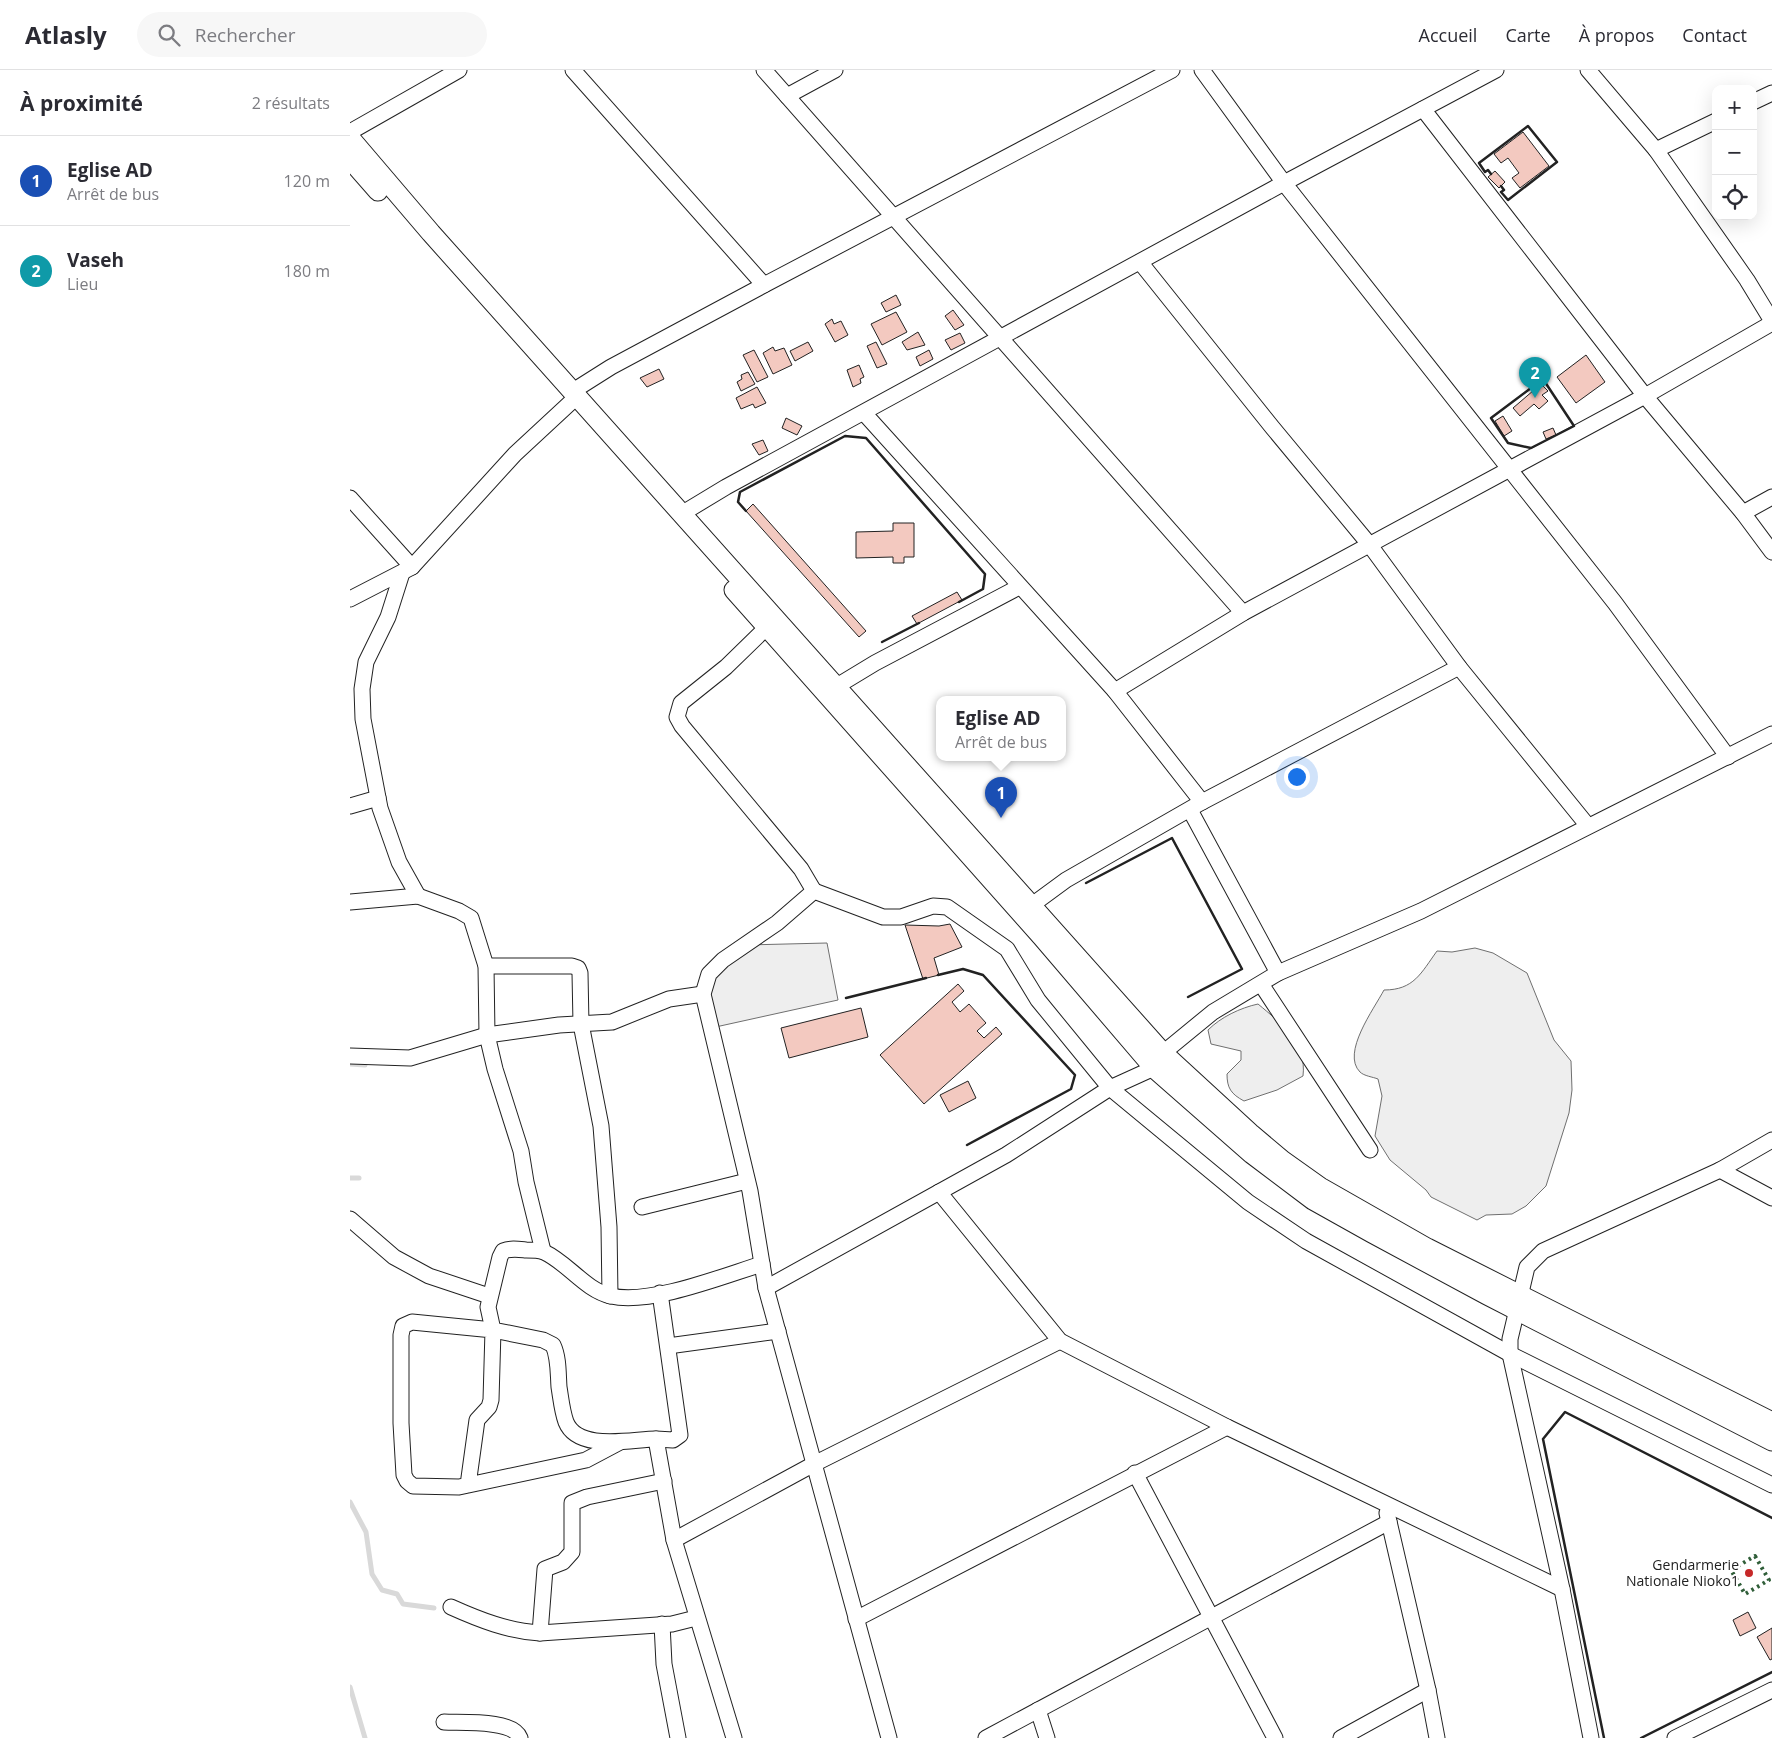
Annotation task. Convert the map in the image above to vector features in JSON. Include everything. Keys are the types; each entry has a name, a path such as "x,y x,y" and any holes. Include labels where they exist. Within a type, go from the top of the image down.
{"street":[{"path":"350,132 459,70"},
{"path":"573,70 764,285"},
{"path":"764,70 1243,613"},
{"path":"787,96 835,70"},
{"path":"350,599 407,570 571,397 611,368 764,285 1172,70"},
{"path":"1202,70 1284,183 1615,603 1728,757"},
{"path":"683,513 726,487 1284,183 1496,70"},
{"path":"1115,691 1243,613 1508,468 1646,396 1772,322 1747,280 1656,150 1588,70"},
{"path":"1757,100 1772,93"},
{"path":"1423,109 1646,396 1743,513 1772,552"},
{"path":"1656,150 1712,122"},
{"path":"350,138 766,627 1042,937 1158,1060 1252,1154 1313,1200 1518,1302 1772,1422"},
{"path":"350,159 571,397 683,513 1032,904 1158,1060"},
{"path":"1140,262 1369,544 1459,667 1588,826"},
{"path":"864,412 1019,587 1115,691 1196,806 1278,973"},
{"path":"1743,513 1772,497"},
{"path":"350,498 407,570"},
{"path":"407,570 388,617 366,662 362,689 363,719 378,798 399,862 418,896"},
{"path":"837,686 875,663 1019,587"},
{"path":"766,627 726,667 681,703 677,717 800,870 814,891 883,917 901,917 933,906 947,907 1008,949 1038,1000 1110,1088 1248,1202 1297,1235 1510,1354 1772,1485"},
{"path":"1032,904 1066,880 1196,806 1459,667"},
{"path":"351,706 362,689"},
{"path":"766,1288 1006,1155 1110,1088 1158,1060 1213,1012 1278,973 1421,911 1772,734"},
{"path":"350,806 378,798"},
{"path":"814,891 777,923 723,960 709,974 703,994 747,1181 766,1288 889,1738"},
{"path":"350,902 418,896 471,918 486,966 487,1035 495,1069 521,1151 526,1182 543,1251"},
{"path":"486,966 572,966 578,968 580,973 581,1024 601,1126 609,1227 610,1296"},
{"path":"1260,984 1370,1150"},
{"path":"350,1056 410,1058 487,1035 612,1022 670,999 703,994"},
{"path":"1591,1738 1562,1589 1510,1354 1510,1338 1527,1267 1543,1251 1720,1170 1772,1140"},
{"path":"1720,1170 1772,1198"},
{"path":"642,1207 747,1181"},
{"path":"939,1192 1060,1341 1227,1427 1562,1589"},
{"path":"350,1219 401,1261 429,1276 489,1296"},
{"path":"468,1485 477,1420 488,1407 491,1400 493,1330 488,1307 489,1296 503,1251 511,1248 543,1251 584,1282 610,1296 631,1298 703,1285 762,1264"},
{"path":"620,1442 586,1460 468,1485 423,1488 407,1481 404,1475 401,1423 401,1335 403,1326 412,1322 493,1330 543,1340 553,1345 567,1424 574,1433 588,1440 620,1442 656,1439 673,1440 680,1436 660,1293"},
{"path":"1518,1302 1772,1441"},
{"path":"668,1346 778,1331"},
{"path":"674,1540 814,1464 1060,1341"},
{"path":"856,1619 1227,1427"},
{"path":"656,1439 674,1540 696,1618 734,1738"},
{"path":"1135,1474 1209,1617 1275,1738"},
{"path":"540,1633 545,1569 563,1562 572,1552 572,1503 588,1497 664,1481"},
{"path":"1385,1504 1428,1690 1437,1738"},
{"path":"986,1738 1389,1522"},
{"path":"451,1607 483,1621 519,1632 540,1633 685,1622 696,1618"},
{"path":"662,1624 664,1664 678,1738"},
{"path":"1341,1738 1428,1690"},
{"path":"1675,1738 1772,1690"},
{"path":"1038,1710 1047,1738"},
{"path":"444,1722 500,1725 515,1730 520,1738"}],"shaded area":[{"path":"827,943 838,1000 711,1028 709,974 746,945"},
{"path":"1475,948 1493,953 1527,973 1554,1040 1571,1061 1572,1090 1569,1113 1546,1186 1526,1206 1512,1214 1486,1215 1477,1220 1431,1197 1426,1190 1390,1160 1375,1136 1382,1096 1378,1079 1360,1072 1355,1064 1354,1054 1361,1031 1384,990 1403,987 1416,979 1437,951 1452,952"},
{"path":"1258,1004 1291,1035 1297,1044 1303,1064 1303,1076 1277,1090 1244,1101 1231,1090 1227,1079 1227,1074 1241,1060 1241,1051 1211,1044 1208,1030 1231,1014"}],"building":[{"path":"1523,132 1549,166 1520,188 1512,178 1519,173 1508,158 1501,163 1494,154"},
{"path":"1495,171 1505,182 1499,188 1488,177"},
{"path":"896,295 901,305 886,312 881,303"},
{"path":"953,310 964,325 955,330 945,316"},
{"path":"896,312 907,332 882,345 871,324"},
{"path":"832,319 834,324 841,321 848,335 835,342 825,324"},
{"path":"918,332 925,345 907,350 902,342"},
{"path":"960,333 965,343 951,350 945,340"},
{"path":"808,342 813,351 795,361 790,351"},
{"path":"876,342 887,364 877,368 867,346"},
{"path":"773,347 775,351 784,348 792,365 773,374 763,353"},
{"path":"754,350 768,377 757,382 743,355"},
{"path":"929,350 933,359 920,366 916,357"},
{"path":"1586,355 1605,382 1576,403 1557,377"},
{"path":"859,365 864,377 860,379 861,383 853,387 847,370"},
{"path":"659,369 664,379 647,387 640,378"},
{"path":"748,372 755,384 741,391 737,382 742,379 741,375"},
{"path":"1541,384 1548,391 1542,395 1548,401 1539,409 1534,404 1520,416 1513,408"},
{"path":"757,387 766,403 755,408 753,404 741,409 736,398"},
{"path":"1503,416 1512,431 1504,436 1495,421"},
{"path":"786,418 802,426 797,435 782,428"},
{"path":"1553,428 1556,435 1546,439 1543,432"},
{"path":"763,440 768,451 759,455 752,444"},
{"path":"753,504 866,631 859,637 746,511"},
{"path":"893,523 914,523 914,557 904,557 904,563 893,563 893,557 856,558 856,532 893,531"},
{"path":"957,592 962,600 917,624 912,616"},
{"path":"950,924 962,947 934,958 939,975 923,979 905,925 939,926"},
{"path":"958,984 964,991 952,1002 960,1012 969,1004 986,1023 977,1031 984,1038 996,1027 1002,1034 924,1104 880,1055"},
{"path":"861,1008 868,1037 789,1058 781,1028"},
{"path":"968,1081 976,1098 949,1112 940,1095"},
{"path":"1748,1612 1756,1628 1740,1636 1733,1620"},
{"path":"1772,1628 1772,1659 1770,1660 1757,1637"}],"waterway":[{"path":"350,1064 365,1065"},
{"path":"350,1178 359,1178"},
{"path":"350,1502 366,1532 372,1574 382,1590 397,1594 403,1604 434,1608"},
{"path":"350,1687 365,1738"}],"hedge":[{"path":"1755,1556 1769,1580 1745,1594 1731,1570 1755,1556"}],"wall":[{"path":"1491,174 1488,170 1485,172 1479,163 1528,126 1557,162 1508,200 1501,192 1504,190 1501,186"},
{"path":"1543,379 1574,426 1531,448 1508,443 1491,418 1543,379"},
{"path":"746,511 738,502 740,492 845,436 866,438 985,574 983,589 959,602"},
{"path":"882,642 919,623"},
{"path":"1086,883 1172,838 1242,969 1188,997"},
{"path":"938,975 963,969 983,975 1075,1075 1071,1089 967,1145"},
{"path":"846,998 926,978"},
{"path":"1604,1738 1543,1439 1565,1412 1772,1518"},
{"path":"1641,1738 1772,1672"}],"place":[{"name":"Vaseh","path":"1535,398"},
{"name":"Eglise AD","path":"1001,818"},
{"name":"Gendarmerie Nationale Nioko1","path":"1749,1573"}]}
